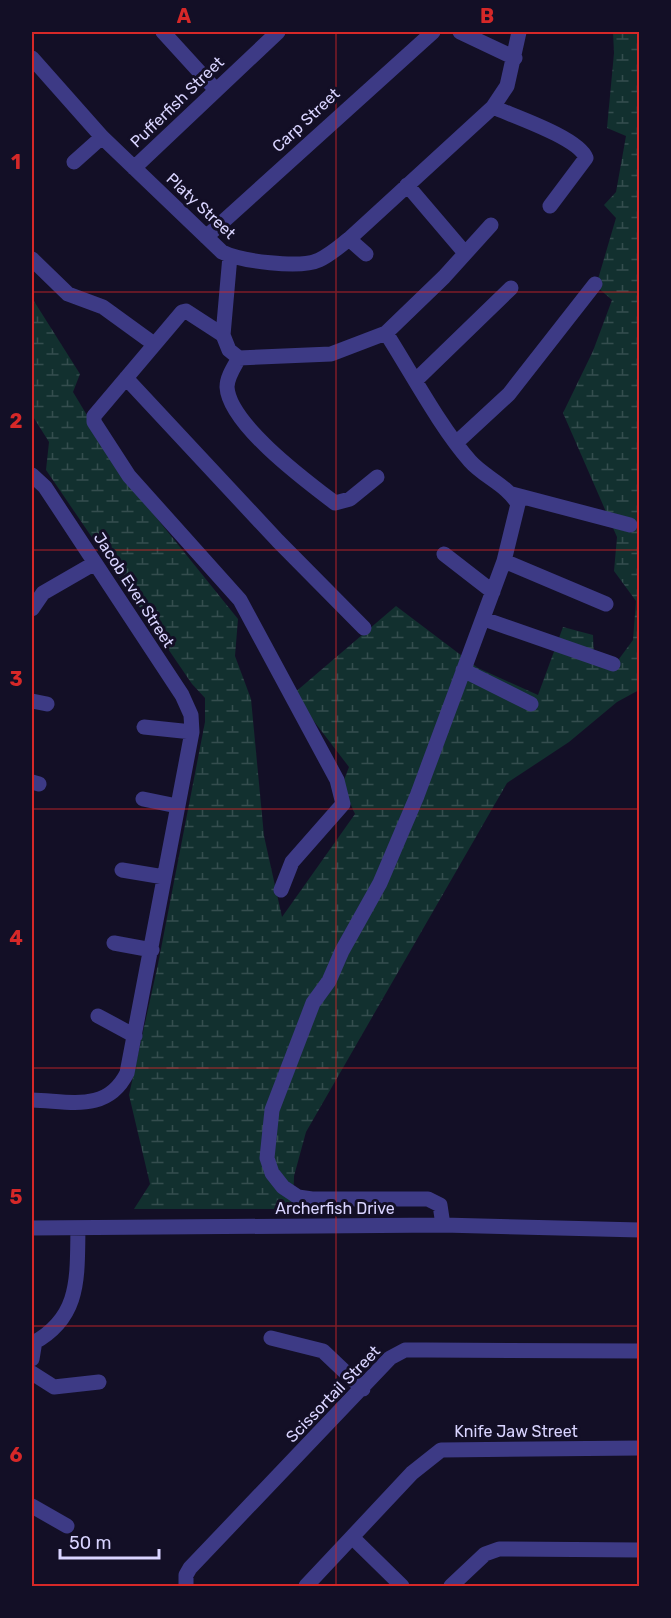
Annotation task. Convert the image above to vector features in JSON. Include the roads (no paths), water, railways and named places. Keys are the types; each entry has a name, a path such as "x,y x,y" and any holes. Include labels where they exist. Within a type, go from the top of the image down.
{"street":[{"path":"163,32 215,89"},
{"name":"Pufferfish Street","path":"32,58 102,137 134,168 215,89 278,32"},
{"name":"Carp Street","path":"206,237 433,32"},
{"path":"460,32 515,58"},
{"name":"Platy Street","path":"134,168 206,237 230,256 242,259 310,262 326,257 493,107 507,86 519,32"},
{"path":"493,107 568,140 584,153 586,158 581,167 550,206"},
{"name":"Pufferfish Street","path":"74,162 102,137"},
{"path":"407,185 465,253"},
{"path":"230,256 224,335 229,350 239,358 331,354 386,333 491,225"},
{"path":"349,238 366,254"},
{"path":"32,259 68,294 103,307 154,344"},
{"path":"456,443 509,394 595,284"},
{"path":"416,380 511,288"},
{"path":"224,335 186,312 182,312 94,416 94,422 129,476 240,600 308,723 344,799 340,810 292,861 281,890"},
{"path":"386,333 456,443 471,462 512,494 518,504 504,561 417,796 380,883 342,951 329,981 313,1003 272,1110 267,1158 272,1173 283,1186 298,1197 428,1199 440,1205 444,1225"},
{"path":"239,358 228,380 230,402 239,417 290,469 335,502 350,499 377,477"},
{"path":"126,378 278,541 364,628"},
{"name":"Jacob Ever Street","path":"32,475 45,487 182,695 191,716 192,732 127,1073 118,1088 105,1099 93,1102 32,1100"},
{"path":"512,494 630,525"},
{"path":"444,554 493,592"},
{"path":"504,561 606,604"},
{"path":"32,609 43,592 95,563"},
{"path":"483,619 613,664"},
{"path":"463,670 531,704"},
{"path":"144,727 192,732"},
{"path":"143,799 177,806"},
{"path":"123,870 164,878"},
{"path":"114,943 152,950"},
{"path":"98,1016 135,1036"},
{"name":"Archerfish Drive","path":"32,1228 444,1225 639,1230"},
{"path":"32,1359 32,1342 58,1324 72,1303 76,1286 78,1228"},
{"path":"271,1338 323,1351 363,1389"},
{"name":"Scissortail Street","path":"186,1587 189,1568 363,1389 390,1358 405,1350 639,1351"},
{"path":"32,1373 54,1387 99,1382"},
{"name":"Knife Jaw Street","path":"306,1587 412,1473 441,1450 639,1448"},
{"path":"32,1506 67,1526"},
{"path":"353,1538 402,1587"},
{"path":"451,1587 484,1554 499,1549 639,1550"}]}
